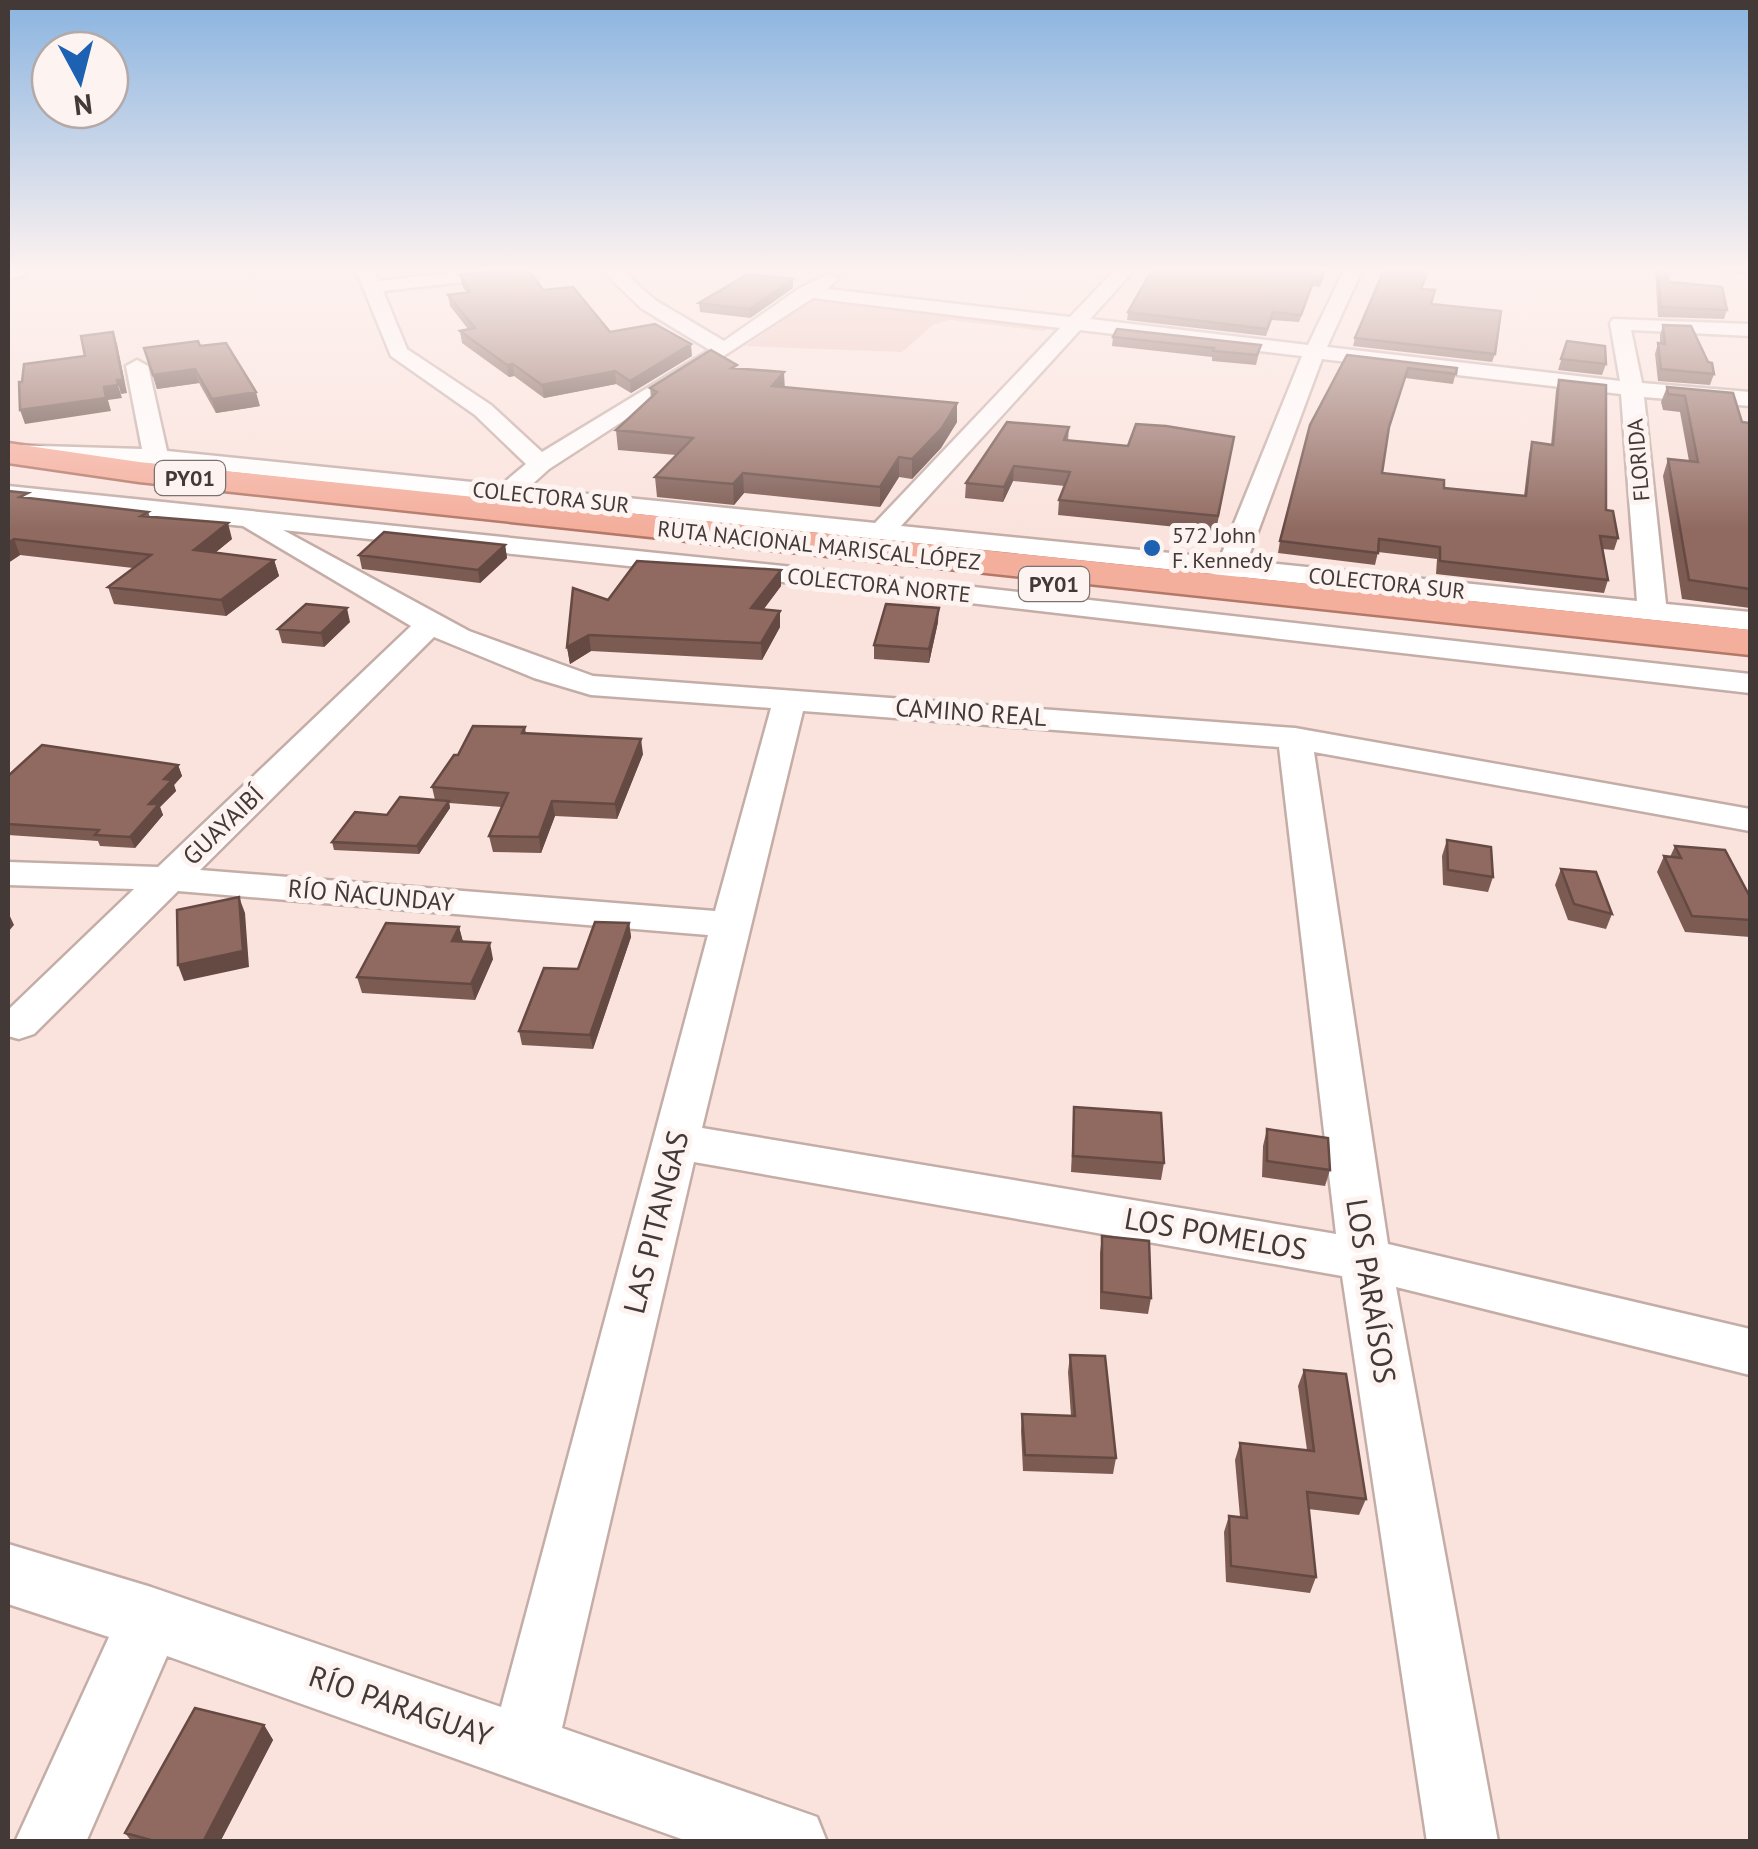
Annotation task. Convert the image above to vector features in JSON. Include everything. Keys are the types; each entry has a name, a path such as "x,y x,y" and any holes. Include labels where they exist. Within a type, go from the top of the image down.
{"highway":[{"name":"RUTA NACIONAL MARISCAL LÓPEZ","path":"8,452 108,469 320,483 498,501 1750,644"},
{"name":"RUTA NACIONAL MARISCAL LÓPEZ","path":"8,473 242,509 1223,585 1750,663"}],"street":[{"path":"404,356 483,410 536,460"},
{"path":"450,487 536,460 713,356"},
{"path":"882,531 1042,356"},
{"path":"1223,585 1313,356"},
{"path":"1359,356 1750,399"},
{"name":"FLORIDA","path":"1626,356 1652,610"},
{"path":"137,366 156,456"},
{"name":"COLECTORA SUR","path":"8,452 156,456 320,483 450,487 498,501 882,531 1223,585 1652,610 1750,621"},
{"path":"498,501 536,460"},
{"name":"COLECTORA NORTE","path":"8,494 242,509 1750,682"},
{"name":"CAMINO REAL","path":"242,509 428,626 544,673 591,684 1295,738 1750,820"},
{"name":"GUAYAIBÍ","path":"19,1024 428,626"},
{"name":"LAS PITANGAS","path":"524,1747 790,699"},
{"name":"LOS PARAÍSOS","path":"1295,738 1365,1259 1462,1842"},
{"name":"RÍO ÑACUNDAY","path":"8,873 168,879 734,925"},
{"name":"LOS POMELOS","path":"675,1141 1365,1259 1750,1352"},
{"name":"RÍO PARAGUAY","path":"8,1574 151,1619 792,1842"},
{"path":"50,1842 151,1619"}],"building":[{"path":"118,356 123,380 104,387 106,398 20,410 19,382 24,364"},
{"path":"147,356 234,356 256,392 212,399 195,369 153,375"},
{"path":"495,356 671,356 630,381 615,371 542,385 513,364 507,365"},
{"path":"701,356 722,356 737,365 732,368 784,372 772,386 957,403 942,428 912,459 899,457 880,487 743,473 733,484 655,477 693,438 616,430 657,392 650,388"},
{"path":"1346,356 1457,368 1456,374 1408,368 1389,427 1382,473 1444,480 1444,488 1526,496 1532,442 1553,445 1559,380 1606,385 1606,510 1613,511 1618,538 1600,536 1608,580 1440,561 1440,547 1379,539 1378,553 1280,541 1310,425"},
{"path":"1606,356 1606,364 1561,359"},
{"path":"1660,356 1705,356 1712,363 1714,374 1661,369"},
{"path":"1667,387 1733,393 1742,422 1750,423 1750,589 1689,580 1668,459 1698,462 1685,396 1668,394"},
{"path":"1007,422 1069,427 1064,440 1128,446 1136,424 1234,437 1218,516 1059,500 1070,472 1014,466 1004,487 966,483"},
{"path":"8,491 28,493 20,497 148,512 141,516 228,523 194,550 274,560 221,600 108,587 151,555 14,539 8,543"},
{"path":"384,532 505,545 478,570 359,555"},
{"path":"637,561 781,570 751,608 780,611 761,643 589,635 567,647 573,588 608,600"},
{"path":"306,604 347,608 321,633 278,629"},
{"path":"886,604 939,608 929,649 874,645"},
{"path":"473,726 525,727 522,733 641,739 615,804 552,801 539,837 489,836 508,793 432,787 454,755 458,755"},
{"path":"42,745 178,765 164,779 172,780 149,804 159,804 130,837 95,835 99,830 8,824 8,776"},
{"path":"400,797 449,801 417,846 332,842 355,812 387,815"},
{"path":"1447,840 1491,847 1493,877 1448,870"},
{"path":"1675,846 1725,850 1750,897 1750,920 1692,916 1664,856 1681,858"},
{"path":"1561,869 1596,872 1612,914 1574,904"},
{"path":"239,897 243,951 178,965 177,910"},
{"path":"595,922 629,923 590,1035 519,1031 544,968 578,969"},
{"path":"386,923 459,927 452,941 490,943 471,984 357,977"},
{"path":"1074,1107 1161,1113 1164,1163 1073,1156"},
{"path":"1267,1129 1328,1138 1330,1170 1267,1161"},
{"path":"1102,1236 1149,1241 1151,1298 1102,1292"},
{"path":"1070,1355 1105,1356 1116,1458 1025,1455 1022,1414 1075,1416"},
{"path":"1304,1370 1346,1374 1366,1499 1307,1492 1316,1577 1231,1566 1229,1516 1247,1518 1240,1443 1314,1451"},
{"path":"195,1708 264,1725 203,1842 158,1842 125,1833"}],"place":[{"name":"572 John F. Kennedy","path":"1152,548"}]}
